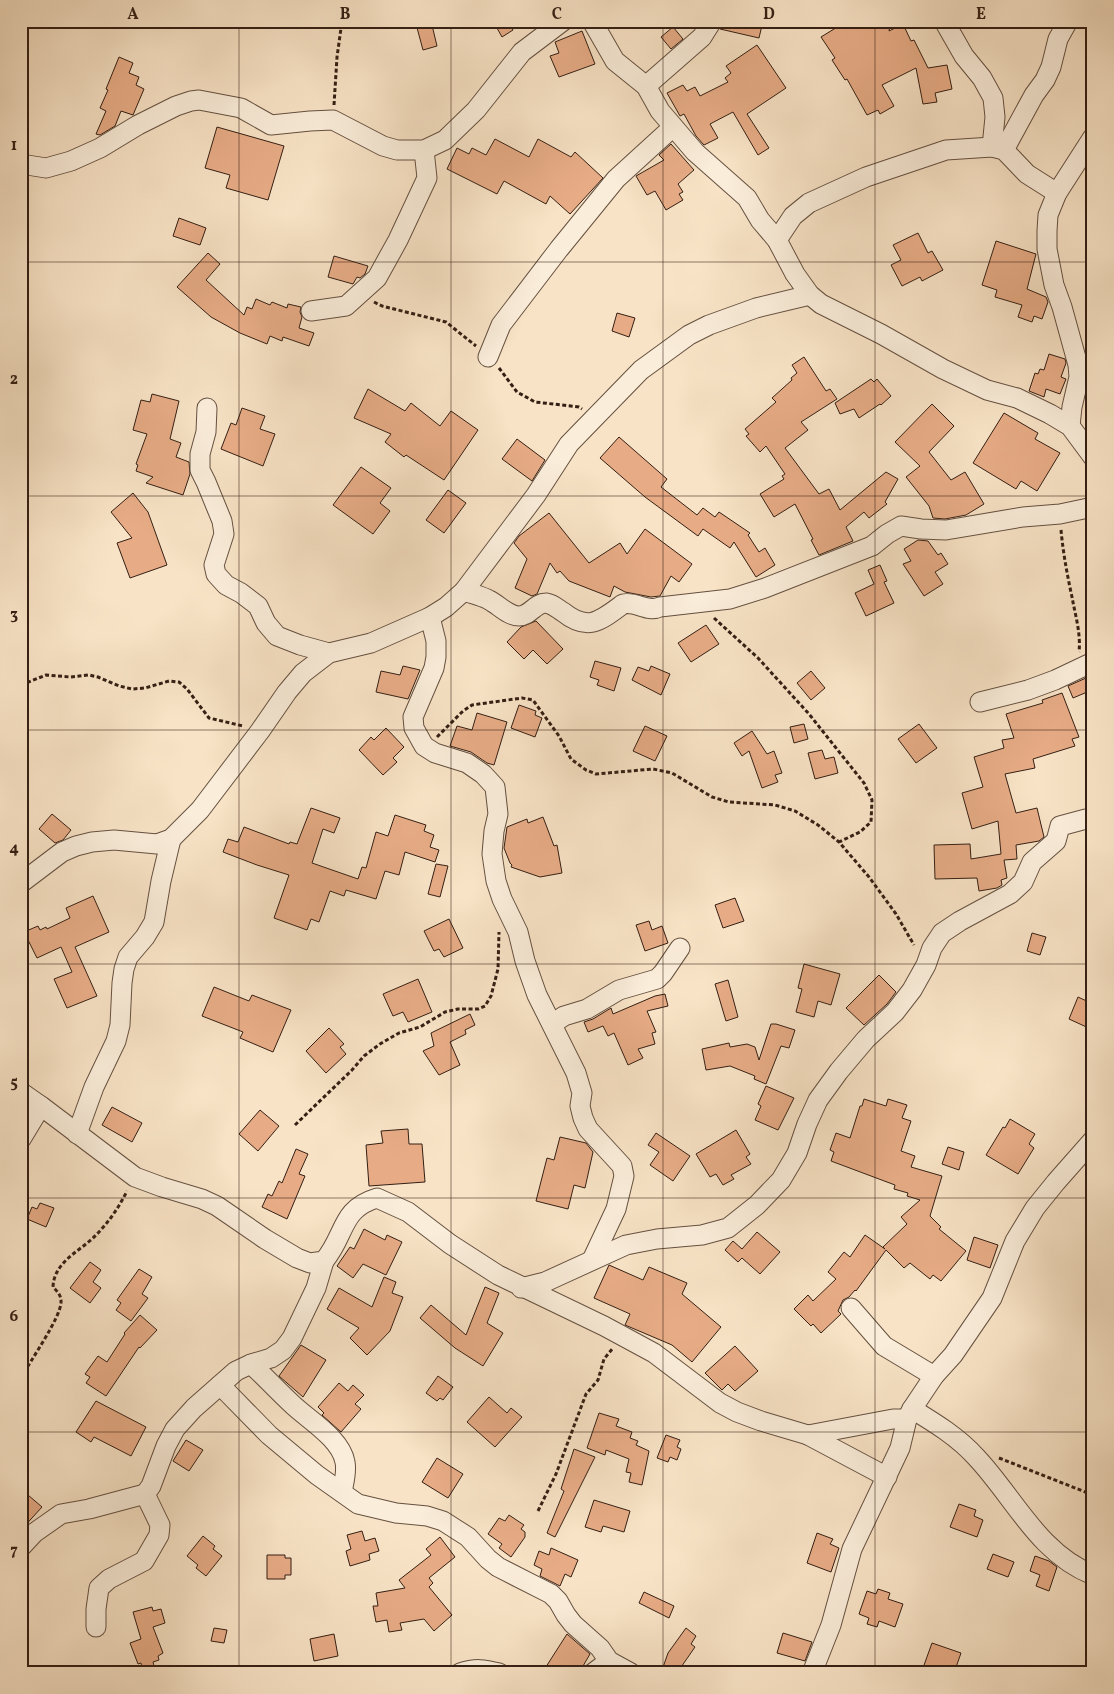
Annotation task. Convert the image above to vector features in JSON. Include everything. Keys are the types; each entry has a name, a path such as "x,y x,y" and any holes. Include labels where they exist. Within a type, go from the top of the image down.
{"street":[{"path":"21,164 46,168 72,161 100,148 138,125 176,106 191,101 208,101 241,108 271,125 333,120 383,146 397,150 424,150 445,140 476,110 522,52 564,21"},
{"path":"592,21 615,61 646,86 660,111 672,127 695,152 747,198 760,220 777,240 810,295 821,304 881,334 943,369 987,390 1017,398 1050,414 1070,426 1093,456"},
{"path":"646,86 702,37 712,21"},
{"path":"998,148 1051,67 1058,38 1068,21"},
{"path":"950,22 964,56 982,78 993,98 998,148 1027,174 1057,193"},
{"path":"488,357 501,325 559,249 616,179 672,127"},
{"path":"1070,426 1072,407 1079,378 1078,365 1054,285 1047,249 1048,215 1057,193 1093,137"},
{"path":"777,240 793,216 809,203 866,177 946,150 998,148"},
{"path":"311,311 346,306 377,278 398,240 427,178 424,150"},
{"path":"21,883 62,852 76,846 114,840 157,844 171,839 200,810 303,673 329,653 371,643 430,617 446,607 464,591 536,495 569,444 641,370 689,335 709,325 756,308 810,295"},
{"path":"207,408 206,432 200,454 200,470 222,521 224,534 214,565 216,574 226,585 252,600 258,606 266,624 277,636 329,653"},
{"path":"464,591 489,600 511,615 522,616 545,603 552,605 577,622 596,623 623,604 634,603 653,610 660,607 730,599 765,588 872,546 901,526 946,530 1024,517 1060,514 1093,507"},
{"path":"430,617 436,642 436,657 434,668 413,717 414,728 424,746 467,764 483,774 495,788 498,814 492,854 496,881 502,899 518,932 525,961 537,995 576,1073 582,1093 580,1106 583,1118 588,1129 622,1166 624,1176 616,1210 592,1260"},
{"path":"980,702 1028,690 1093,662"},
{"path":"522,1288 545,1282 626,1245 657,1239 702,1235 728,1228 757,1206 781,1180 797,1154 807,1124 818,1100 866,1039 895,1012 912,990 926,965 932,948 942,933 960,920 1010,894 1023,882 1032,862 1056,841 1060,826 1093,819"},
{"path":"77,1134 94,1087 116,1041 120,1025 124,969 128,958 154,922 161,880 171,839"},
{"path":"552,1024 564,1016 588,1009 620,990 657,980 680,948"},
{"path":"21,1092 135,1177 202,1198 297,1258 310,1263 324,1261"},
{"path":"21,1139 42,1106"},
{"path":"812,1673 831,1625 852,1549 900,1448 909,1414 934,1376 953,1355 992,1298 1015,1241 1036,1208 1093,1140"},
{"path":"22,1545 61,1514 89,1509 145,1494 151,1486 166,1446 175,1429 194,1408 236,1371 271,1358 283,1350 292,1338 316,1288 324,1261 332,1251 351,1213 364,1202 378,1198 408,1212 473,1259 522,1288 555,1302 622,1336 675,1368 720,1403 761,1421 808,1435 887,1477"},
{"path":"851,1308 884,1346 934,1376"},
{"path":"251,1364 294,1406 328,1434 339,1449 345,1460 346,1470 342,1492"},
{"path":"220,1385 269,1434 317,1476 358,1504 396,1513 427,1516 443,1521 457,1529 498,1567 538,1587 558,1601 566,1615 600,1648 609,1661 631,1673"},
{"path":"808,1435 893,1419 909,1414 938,1425 964,1444 997,1480 1034,1531 1047,1545 1062,1558 1093,1575"},
{"path":"96,1627 99,1588 109,1580 144,1561 159,1535 160,1525 145,1494"},
{"path":"593,1673 609,1661"},
{"path":"460,1673 472,1669 499,1673"}],"path":[{"path":"333,120 337,57 342,21"},
{"path":"1060,514 1062,547 1080,644 1073,672"},
{"path":"694,603 714,618 758,658 809,714 864,783 872,800 871,822 860,832 839,842"},
{"path":"21,685 46,674 70,677 89,675 132,689 145,688 169,681 179,682 191,694 209,718 260,731"},
{"path":"424,746 440,735 463,711 472,705 522,698 533,700 559,736 571,759 586,770 596,774 653,769 672,773 720,800 775,805 795,811 818,825 839,842 869,877 896,914 926,965"},
{"path":"295,1125 364,1056 380,1044 399,1033 420,1026 445,1012 458,1009 478,1009 485,1006 498,969 499,923 502,899"},
{"path":"21,1378 55,1319 61,1302 59,1294 53,1287 53,1279 80,1247 95,1238 106,1225 135,1177"},
{"path":"538,1511 556,1474 586,1394 598,1380 604,1360 622,1336"},
{"path":"996,1456 1093,1494"}],"building":[{"path":"431,21 437,46 423,50 416,24"},
{"path":"493,21 508,21 513,30 502,37"},
{"path":"723,21 763,21 759,38 720,29"},
{"path":"847,21 891,21 889,31 903,24 911,41 914,40 928,68 947,65 952,89 935,93 937,102 923,104 916,68 882,85 894,106 880,114 878,110 867,115 847,79 845,80 832,60 835,58 821,37"},
{"path":"673,27 683,39 671,49 661,37"},
{"path":"582,31 595,64 559,77 550,56 559,53 555,42"},
{"path":"757,45 786,88 747,114 769,148 758,155 733,112 710,124 718,138 704,145 696,136 684,114 680,116 667,93 683,85 687,91 695,87 700,96 728,82 725,78 731,73 726,66"},
{"path":"119,57 133,63 129,73 139,77 136,85 144,89 133,115 121,111 115,126 100,135 96,134 106,111 100,108"},
{"path":"217,127 284,146 268,200 226,188 230,175 205,168"},
{"path":"495,139 529,157 538,139 571,157 575,152 603,178 570,214 550,196 546,204 504,181 497,194 447,169 457,148 469,154 472,148 486,155"},
{"path":"671,144 694,170 678,184 683,192 679,194 683,200 666,210 655,191 647,195 636,176 664,160 659,155"},
{"path":"179,218 206,228 200,245 173,236"},
{"path":"918,233 928,253 932,251 943,270 922,281 920,277 902,286 891,265 901,260 893,245"},
{"path":"996,241 1036,254 1027,289 1046,297 1048,302 1042,319 1034,316 1032,322 1018,317 1022,305 995,297 997,290 982,285"},
{"path":"208,253 220,264 206,280 244,315 247,307 252,309 256,299 270,305 272,302 287,308 288,304 301,307 302,317 299,328 314,333 309,346 283,337 282,341 270,336 267,344 240,333 211,317 177,287"},
{"path":"334,256 368,266 365,274 360,278 357,277 353,284 328,277"},
{"path":"617,313 635,318 629,337 612,331"},
{"path":"1049,354 1065,359 1066,363 1061,377 1066,379 1060,394 1046,389 1044,397 1029,391 1035,373 1038,374 1040,369 1044,370"},
{"path":"804,357 826,391 830,389 837,399 801,422 808,430 785,448 819,494 829,489 840,510 886,472 898,479 885,502 887,504 869,518 864,512 846,527 853,541 819,555 795,504 774,517 760,494 784,479 782,476 785,474 766,446 760,452 746,436 749,434 745,429 776,402 772,398 797,373 792,365"},
{"path":"871,379 874,382 877,379 891,396 881,405 859,418 854,409 840,414 835,403"},
{"path":"368,389 405,411 411,403 440,426 451,411 478,430 444,480 406,455 404,457 385,442 391,434 354,418"},
{"path":"152,394 179,401 170,439 181,443 176,457 189,462 190,474 183,495 146,483 153,477 136,471 138,465 136,464 147,434 133,430 141,400 150,402"},
{"path":"932,404 954,426 929,452 951,480 965,472 984,504 966,515 945,519 933,518 929,506 906,477 920,466 895,442"},
{"path":"242,408 265,416 260,429 275,434 263,466 221,449 231,423 236,425"},
{"path":"1004,413 1038,433 1035,439 1060,453 1037,491 1021,481 1016,489 973,463"},
{"path":"619,437 667,479 661,487 697,515 703,508 715,517 719,512 750,533 748,535 759,552 765,548 775,565 756,577 734,542 730,548 703,529 698,536 645,497 600,458"},
{"path":"517,439 545,460 532,481 502,459"},
{"path":"361,467 391,488 380,503 390,511 373,534 333,505"},
{"path":"448,490 466,503 444,533 426,520"},
{"path":"133,493 148,512 167,565 130,578 117,543 132,538 111,512"},
{"path":"549,513 589,563 620,543 627,554 645,529 692,564 679,582 671,576 660,596 651,597 625,592 614,586 610,597 569,581 560,571 557,573 550,563 537,594 532,596 515,588 527,559 514,543 519,536"},
{"path":"918,540 928,541 938,555 941,553 948,564 935,572 943,584 924,596 903,564 911,561 904,549"},
{"path":"880,565 887,581 884,582 894,603 866,616 855,593 874,584 868,570"},
{"path":"536,621 563,649 547,664 533,650 524,659 507,642 521,627"},
{"path":"706,625 719,644 691,662 678,643"},
{"path":"595,661 621,668 614,691 597,685 599,680 590,677"},
{"path":"403,666 420,670 408,699 376,692 381,671 400,675"},
{"path":"651,666 670,674 661,695 632,680 638,667 649,671"},
{"path":"811,671 825,688 811,700 797,683"},
{"path":"1086,678 1092,690 1073,698 1068,686"},
{"path":"1062,693 1079,737 1072,739 1075,746 1033,759 1035,768 1005,774 1016,813 1037,808 1044,837 1039,841 1016,845 1017,859 1004,860 1007,878 1001,880 1002,885 997,888 979,891 977,878 935,879 934,845 970,844 971,859 1001,854 998,821 972,829 962,793 983,787 974,757 1004,748 1002,740 1014,738 1006,714 1043,703 1042,700"},
{"path":"519,705 536,711 535,715 542,718 535,737 511,728"},
{"path":"477,713 507,722 494,765 487,763 471,752 450,746 457,726 472,730"},
{"path":"804,724 808,739 794,743 790,727"},
{"path":"919,724 937,748 916,763 898,739"},
{"path":"645,726 667,736 655,761 633,751"},
{"path":"386,728 404,747 393,758 397,762 383,775 359,750 371,737 374,740"},
{"path":"752,731 767,754 774,751 782,773 775,775 778,782 762,788 749,751 742,756 734,743"},
{"path":"822,750 825,759 834,757 838,773 815,779 808,753"},
{"path":"311,808 340,818 334,833 323,829 312,863 358,879 362,867 366,868 376,832 388,836 395,815 426,825 424,831 434,835 430,847 439,850 435,862 405,852 399,875 385,871 376,899 346,890 344,896 330,891 319,922 311,919 307,930 274,918 289,875 223,852 228,839 238,842 244,827 289,844 290,842 297,844"},
{"path":"52,814 71,830 63,840 55,843 39,829"},
{"path":"543,817 554,846 557,845 562,873 540,877 511,867 512,865 504,848 507,827 527,819 528,823"},
{"path":"436,864 448,866 440,897 428,894"},
{"path":"93,896 109,932 75,947 97,996 67,1008 54,979 72,972 61,947 37,958 24,932 38,926 40,930 46,927 47,929 70,918 66,908"},
{"path":"735,898 744,921 723,928 715,905"},
{"path":"449,919 463,948 444,957 439,949 434,951 424,931"},
{"path":"649,921 652,930 662,926 668,943 645,951 636,925"},
{"path":"1032,933 1046,937 1040,955 1027,951"},
{"path":"804,964 840,974 831,1005 818,1001 814,1017 796,1012 802,989 798,988"},
{"path":"879,975 896,992 887,1004 864,1025 846,1008"},
{"path":"418,979 432,1012 408,1022 403,1012 393,1016 383,994"},
{"path":"728,980 738,1017 726,1021 715,984"},
{"path":"214,987 249,1001 252,995 291,1010 273,1052 240,1038 243,1032 202,1016"},
{"path":"665,994 668,1006 647,1011 656,1032 652,1033 655,1044 638,1049 643,1058 628,1065 614,1033 608,1036 603,1026 588,1032 584,1022 611,1008 613,1014 655,996"},
{"path":"1078,997 1093,1004 1093,1030 1069,1019"},
{"path":"470,1014 475,1025 465,1030 466,1034 450,1042 460,1065 439,1075 423,1051 434,1046 431,1033"},
{"path":"771,1024 795,1030 789,1048 781,1046 766,1084 754,1079 755,1076 730,1066 706,1070 702,1049 729,1043 730,1047 747,1044 755,1047 759,1060"},
{"path":"329,1028 344,1044 340,1047 346,1054 326,1073 306,1051"},
{"path":"766,1086 794,1098 778,1130 755,1120 761,1106 758,1104"},
{"path":"864,1099 886,1106 888,1099 907,1105 902,1118 911,1121 901,1151 915,1156 911,1167 942,1176 930,1216 941,1227 939,1229 966,1251 941,1281 933,1275 930,1279 910,1263 904,1268 886,1250 856,1291 843,1300 838,1311 841,1314 821,1333 794,1309 808,1295 813,1301 836,1279 828,1272 844,1252 850,1257 865,1235 885,1249 883,1247 907,1224 901,1217 920,1200 907,1196 908,1193 894,1189 895,1185 831,1161 834,1152 830,1150 836,1133 850,1138"},
{"path":"112,1107 142,1123 132,1142 102,1125"},
{"path":"260,1110 279,1126 258,1151 239,1134"},
{"path":"1010,1119 1035,1134 1029,1144 1034,1148 1018,1174 986,1155"},
{"path":"408,1129 409,1144 422,1144 425,1182 369,1186 366,1145 383,1143 381,1131"},
{"path":"736,1130 750,1154 746,1157 751,1164 731,1175 734,1179 723,1185 716,1174 710,1177 696,1154"},
{"path":"656,1133 690,1156 673,1181 650,1165 659,1152 648,1145"},
{"path":"560,1137 586,1143 593,1152 585,1188 574,1185 568,1209 536,1201 547,1158 554,1160"},
{"path":"948,1147 964,1152 959,1170 942,1164"},
{"path":"296,1149 308,1154 299,1174 305,1176 287,1219 262,1207 268,1194 272,1196 279,1181 282,1183"},
{"path":"40,1203 54,1208 46,1227 27,1219 32,1207 37,1209"},
{"path":"364,1229 385,1240 387,1235 402,1242 386,1275 363,1264 353,1278 337,1266 350,1247 354,1249"},
{"path":"757,1232 780,1252 760,1274 742,1258 738,1262 725,1250 733,1241 742,1249"},
{"path":"974,1237 998,1245 990,1268 967,1260"},
{"path":"90,1262 101,1270 93,1282 101,1288 90,1303 70,1288"},
{"path":"609,1265 643,1280 649,1267 687,1283 682,1294 721,1327 692,1362 672,1345 625,1325 630,1314 594,1298"},
{"path":"139,1269 152,1277 142,1294 148,1298 131,1321 116,1310 121,1303 117,1300"},
{"path":"384,1277 396,1282 392,1293 403,1297 390,1331 367,1355 350,1338 359,1328 327,1309 339,1288 372,1307"},
{"path":"485,1287 499,1293 487,1323 503,1333 483,1366 455,1348 420,1318 431,1305 466,1335"},
{"path":"140,1315 157,1330 139,1347 106,1396 86,1383 90,1377 85,1374 98,1356 107,1362 124,1333"},
{"path":"301,1345 326,1360 303,1397 279,1376"},
{"path":"735,1346 758,1371 735,1391 728,1384 722,1390 705,1373"},
{"path":"438,1376 453,1387 443,1400 440,1398 437,1401 426,1393"},
{"path":"339,1383 348,1391 353,1385 364,1395 355,1404 361,1409 341,1432 322,1415 324,1413 318,1407"},
{"path":"489,1397 507,1413 511,1408 522,1417 495,1447 467,1422"},
{"path":"96,1401 146,1427 131,1456 94,1437 91,1442 76,1432"},
{"path":"599,1413 619,1419 616,1426 632,1432 630,1438 638,1441 636,1445 649,1451 642,1485 629,1482 631,1473 626,1472 629,1459 606,1450 605,1455 587,1448"},
{"path":"666,1435 680,1440 677,1447 681,1449 677,1460 670,1457 668,1462 657,1458"},
{"path":"186,1440 203,1450 189,1471 173,1461"},
{"path":"574,1449 595,1457 555,1537 547,1533 564,1491 561,1489"},
{"path":"437,1458 463,1474 448,1498 422,1482"},
{"path":"21,1489 42,1507 21,1530"},
{"path":"594,1500 630,1511 624,1532 603,1526 601,1532 585,1527"},
{"path":"959,1504 976,1510 974,1516 983,1520 977,1537 950,1527"},
{"path":"509,1515 524,1525 521,1529 525,1532 525,1537 511,1557 499,1548 502,1544 488,1534 499,1518 505,1521"},
{"path":"362,1531 365,1541 375,1538 379,1551 369,1554 370,1560 350,1566 346,1551 351,1549 347,1535"},
{"path":"817,1533 833,1539 830,1544 839,1548 831,1572 807,1563"},
{"path":"203,1536 215,1546 213,1549 222,1556 206,1576 196,1568 198,1565 187,1556"},
{"path":"440,1537 455,1557 429,1578 433,1583 429,1587 452,1615 434,1631 424,1619 400,1623 402,1630 389,1632 387,1620 376,1622 373,1606 378,1606 376,1593 405,1588 399,1580 431,1555 426,1549"},
{"path":"551,1548 578,1560 571,1577 565,1574 560,1586 540,1576 542,1569 534,1565 539,1551 549,1555"},
{"path":"993,1554 1014,1562 1008,1577 987,1569"},
{"path":"267,1555 285,1555 285,1558 291,1558 291,1575 285,1575 285,1579 267,1579"},
{"path":"1035,1556 1049,1561 1057,1567 1049,1591 1036,1586 1040,1575 1030,1571"},
{"path":"878,1589 890,1593 888,1599 903,1604 895,1627 879,1621 877,1627 867,1624 869,1618 859,1614 867,1591 876,1594"},
{"path":"644,1592 674,1606 669,1618 639,1603"},
{"path":"152,1607 153,1611 161,1609 165,1623 153,1627 163,1653 158,1656 159,1660 153,1662 156,1673 143,1673 141,1663 138,1664 130,1643 141,1639 133,1612"},
{"path":"214,1628 227,1630 224,1643 211,1641"},
{"path":"686,1628 696,1636 691,1644 695,1647 677,1673 661,1673 668,1653"},
{"path":"783,1633 812,1642 805,1661 777,1653"},
{"path":"334,1634 338,1656 314,1661 310,1639"},
{"path":"567,1634 590,1654 579,1673 542,1673"},
{"path":"932,1643 961,1653 954,1673 926,1673 928,1669 923,1668"}]}
